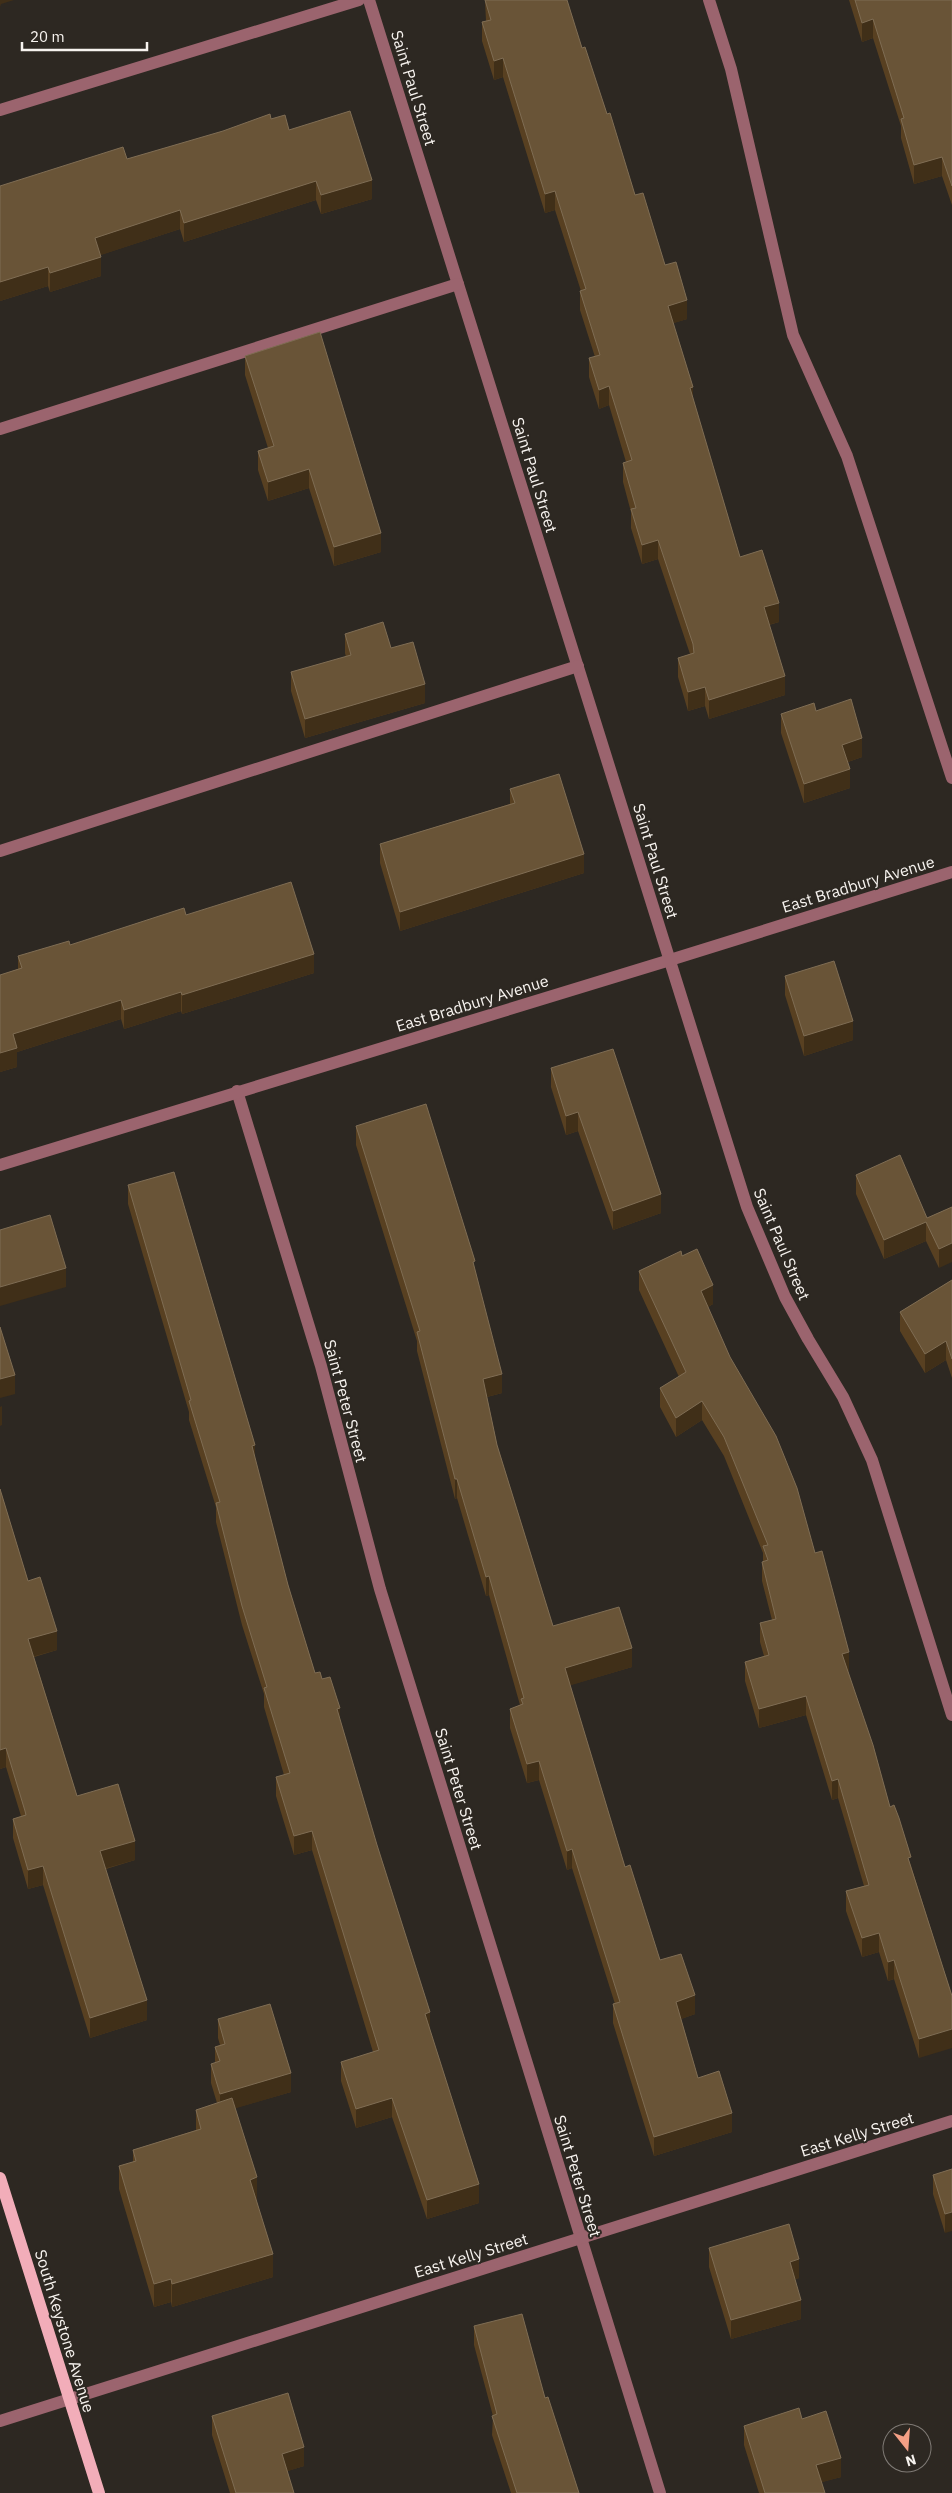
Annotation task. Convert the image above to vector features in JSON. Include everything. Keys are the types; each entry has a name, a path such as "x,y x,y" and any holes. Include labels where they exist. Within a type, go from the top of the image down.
{"main road":[{"name":"South Keystone Avenue","path":"0,2178 99,2493"}],"street":[{"path":"0,110 359,0"},
{"name":"Saint Paul Street","path":"369,0 747,1207 793,1311 843,1397 872,1460 952,1715"},
{"path":"710,0 731,69 793,335 847,456 952,778"},
{"path":"0,429 458,284"},
{"path":"0,851 578,666"},
{"name":"East Bradbury Avenue","path":"0,1165 952,872"},
{"name":"Saint Peter Street","path":"237,1091 323,1373 377,1580 660,2493"},
{"name":"East Kelly Street","path":"0,2421 952,2121"}],"building":[{"path":"485,0 567,0 582,48 585,47 607,114 610,113 635,195 643,193 665,265 676,262 687,300 668,306 693,387 690,388 740,557 762,550 779,603 764,607 785,676 709,700 705,687 688,692 678,658 694,653 693,644 658,540 642,545 631,509 636,508 623,463 632,460 609,386 599,390 589,358 600,355 580,291 586,289 555,191 545,194 503,58 494,61 482,22 491,20"},
{"path":"855,0 952,0 952,186 942,157 914,165 901,119 904,118 873,19 862,23"},
{"path":"350,111 372,180 321,195 316,181 184,223 180,210 95,238 101,257 50,273 48,267 0,282 0,186 123,147 127,159 223,131 270,114 271,119 285,115 289,130"},
{"path":"320,332 381,533 334,547 309,469 268,482 258,451 274,446 245,356"},
{"path":"383,622 391,648 413,642 425,684 305,719 291,672 351,655 345,634"},
{"path":"851,699 862,738 842,745 850,769 804,784 781,714 814,703 816,711"},
{"path":"559,774 584,854 400,912 380,844 515,803 510,789"},
{"path":"291,882 314,954 182,995 181,992 124,1010 121,1000 13,1034 17,1048 0,1053 0,975 22,968 18,956 69,941 70,945 184,908 186,915"},
{"path":"834,961 853,1021 804,1036 785,976"},
{"path":"613,1049 661,1194 613,1211 578,1112 566,1116 551,1068"},
{"path":"426,1104 475,1261 473,1262 502,1374 483,1379 497,1445 553,1626 619,1607 632,1648 565,1668 625,1867 630,1865 660,1960 681,1954 695,1995 676,2002 698,2078 719,2071 732,2113 654,2137 613,2004 620,2002 572,1849 567,1851 539,1761 527,1764 510,1709 523,1704 521,1699 524,1698 489,1576 486,1577 457,1479 455,1479 417,1332 420,1331 356,1126"},
{"path":"900,1155 927,1218 952,1207 952,1243 939,1249 926,1222 884,1240 856,1175"},
{"path":"174,1172 255,1445 252,1446 288,1585 315,1673 320,1672 322,1679 330,1677 340,1708 337,1709 377,1845 430,2012 425,2014 479,2184 427,2200 392,2098 356,2109 341,2062 379,2050 312,1831 294,1836 276,1777 290,1773 264,1688 267,1687 242,1606 216,1503 220,1502 189,1401 191,1400 128,1185"},
{"path":"50,1215 66,1268 0,1287 0,1230"},
{"path":"697,1249 713,1285 701,1291 730,1357 776,1436 797,1488 815,1553 822,1551 849,1652 842,1654 873,1745 890,1807 894,1805 899,1818 911,1857 908,1858 952,1996 952,2029 919,2039 894,1960 888,1962 879,1933 862,1938 846,1891 869,1885 838,1779 832,1781 806,1696 759,1709 745,1662 769,1655 760,1623 776,1619 762,1562 768,1560 763,1546 768,1545 724,1437 702,1401 676,1418 660,1388 686,1372 639,1271 681,1251 682,1256"},
{"path":"952,1280 952,1359 946,1341 925,1354 900,1312"},
{"path":"0,1327 15,1375 0,1379"},
{"path":"0,1489 28,1581 40,1577 57,1631 28,1639 77,1796 118,1784 135,1841 100,1851 147,2000 90,2018 43,1866 28,1870 13,1819 26,1815 6,1748 0,1750"},
{"path":"270,2004 291,2073 220,2094 211,2064 220,2061 215,2047 225,2044 218,2019"},
{"path":"232,2098 257,2177 250,2180 273,2254 172,2284 171,2279 154,2284 119,2166 136,2161 133,2150 201,2129 196,2110"},
{"path":"952,2169 952,2212 945,2214 933,2175"},
{"path":"789,2224 799,2259 790,2262 801,2300 731,2320 709,2248"},
{"path":"522,2314 545,2398 548,2397 579,2493 517,2493 492,2416 497,2414 474,2326"},
{"path":"288,2393 304,2447 282,2454 294,2493 236,2493 212,2416"},
{"path":"799,2408 802,2419 826,2411 841,2458 816,2465 825,2493 765,2493 744,2426"}]}
